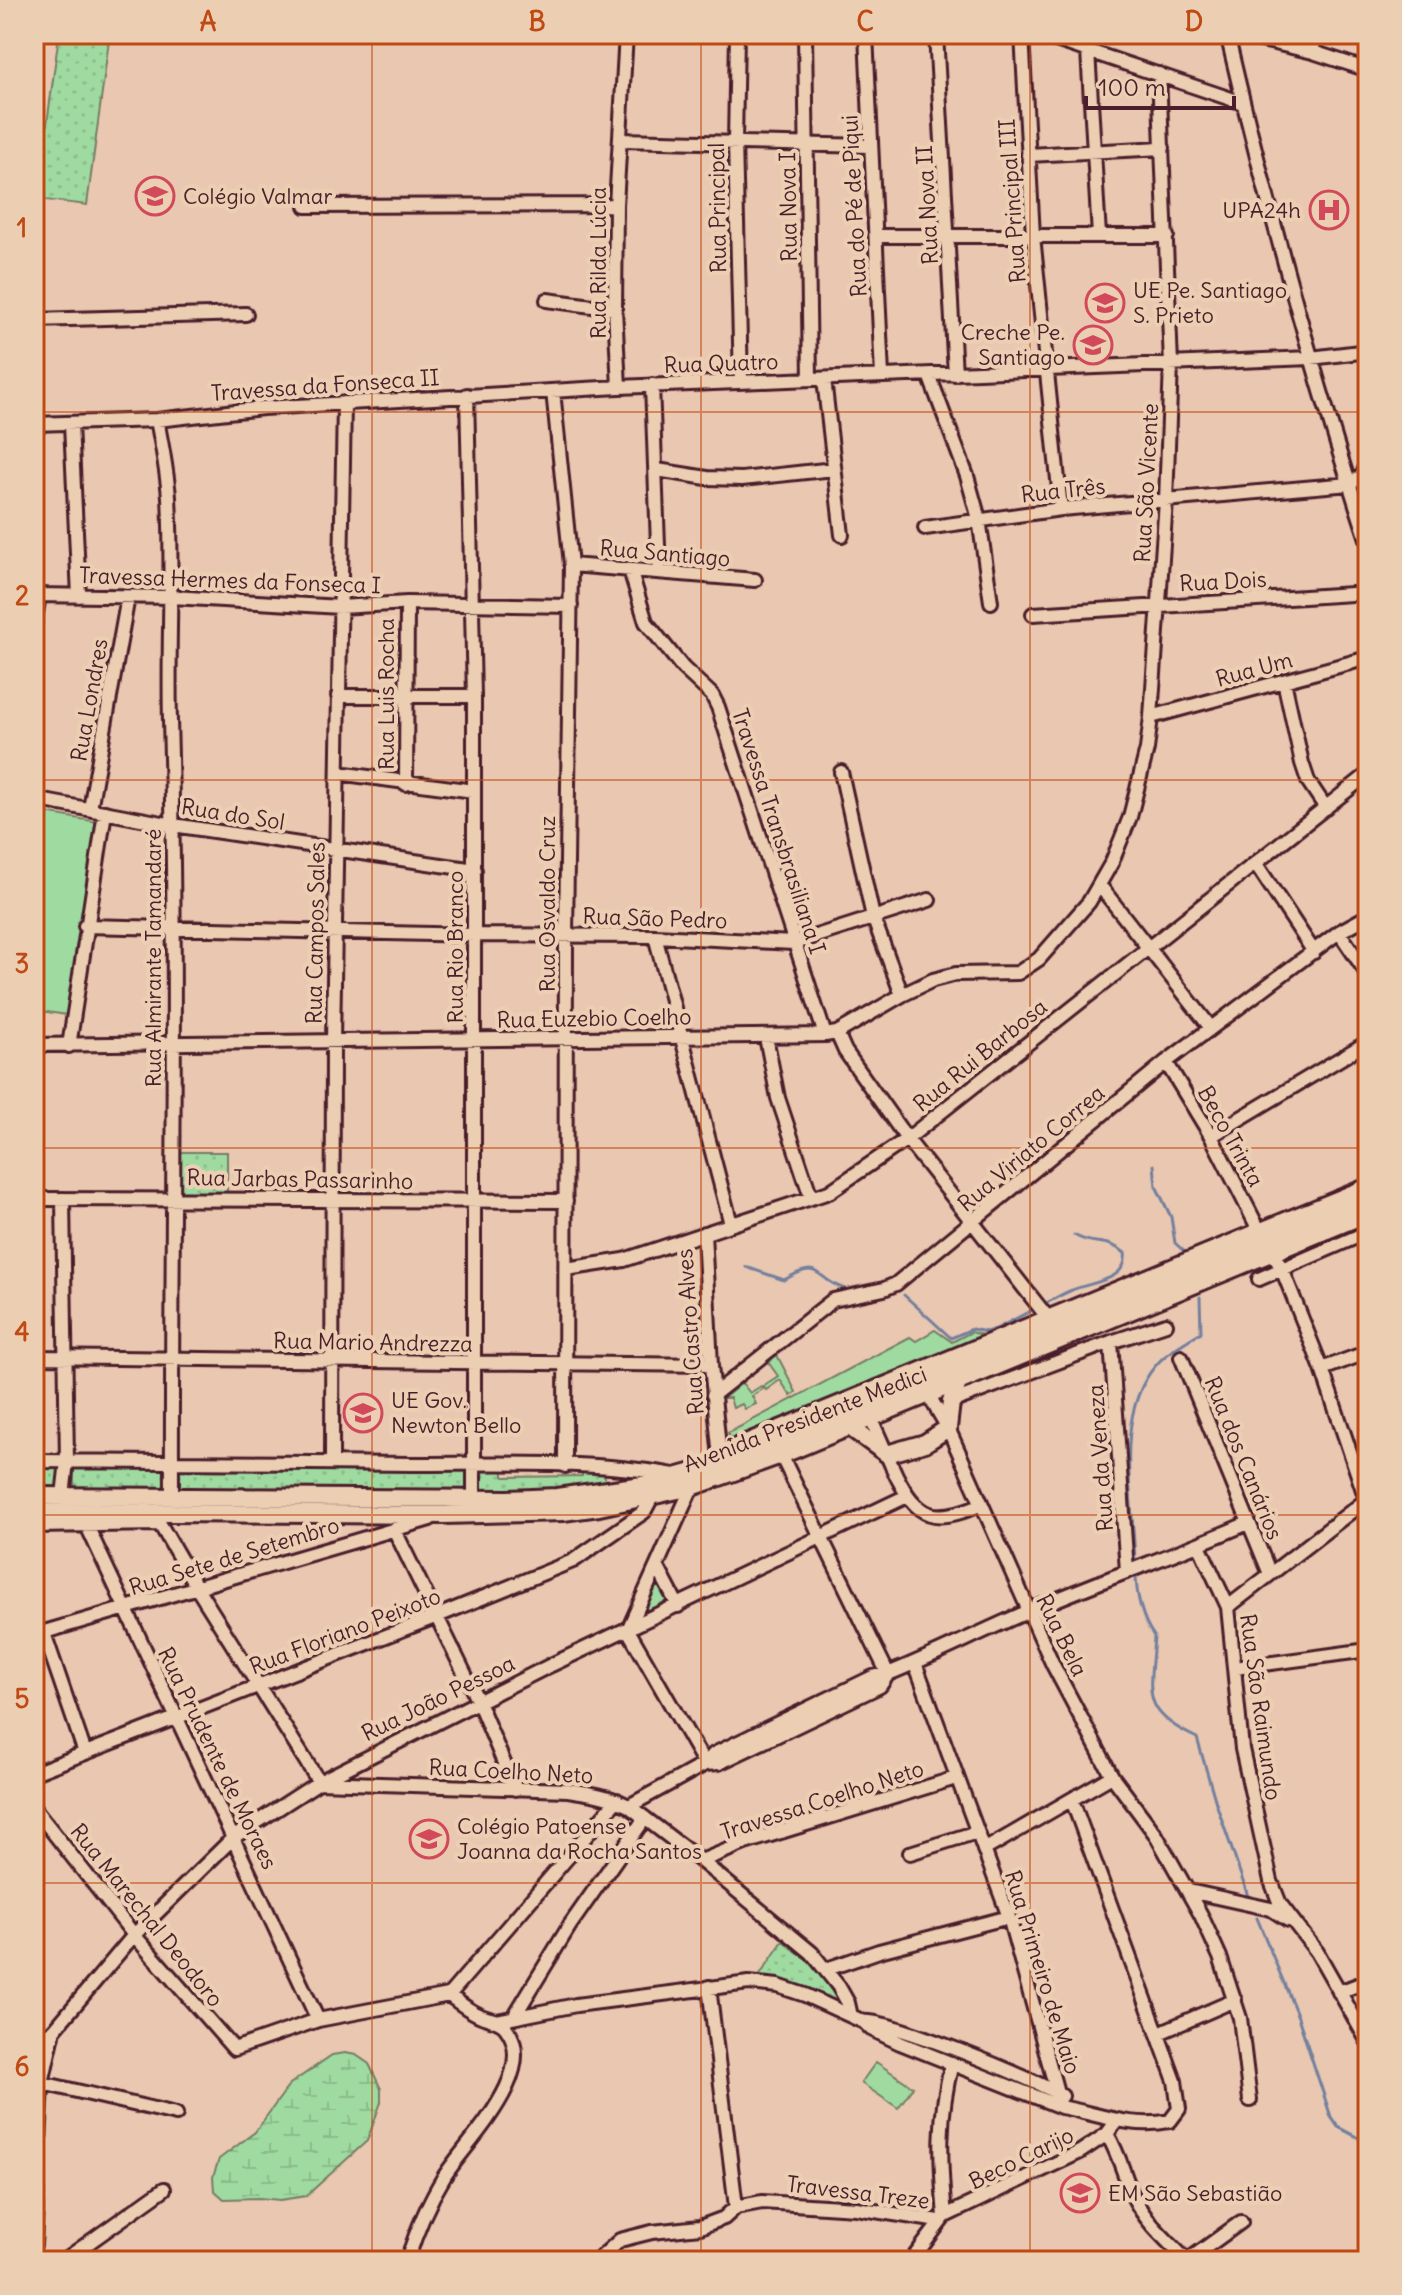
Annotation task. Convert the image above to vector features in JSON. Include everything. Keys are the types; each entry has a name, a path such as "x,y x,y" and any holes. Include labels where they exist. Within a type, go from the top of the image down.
{"main road":[{"name":"Avenida Presidente Medici","path":"34,1504 84,1520 445,1515 557,1497 651,1491 687,1482 722,1464 868,1413 1266,1242 1367,1211"},
{"name":"Avenida Presidente Medici","path":"925,1389 958,1383 1266,1242"},
{"path":"851,1428 887,1454 925,1443 948,1428 951,1402 958,1383"},
{"name":"Avenida Presidente Medici","path":"722,1464 781,1455 851,1428 868,1413"},
{"name":"Avenida Presidente Medici","path":"34,1504 63,1496 172,1496 474,1499 508,1507"}],"street":[{"name":"Rua Rilda Lúcia","path":"619,387 615,309 616,205 626,34"},
{"name":"Rua Principal","path":"737,34 735,141 741,382"},
{"name":"Rua Nova I","path":"805,34 810,379"},
{"name":"Rua do Pé de Piqui","path":"866,34 882,376"},
{"name":"Rua Nova II","path":"936,34 955,374"},
{"name":"Rua Principal III","path":"1022,34 1033,236 1044,368 1061,509"},
{"path":"1038,34 1243,103"},
{"path":"1227,34 1311,358 1368,542"},
{"path":"1236,34 1313,52 1368,70"},
{"path":"1313,52 1314,34"},
{"path":"1088,51 1099,236"},
{"name":"Rua São Vicente","path":"1100,886 1123,839 1147,749 1160,604 1171,364 1159,74"},
{"path":"621,140 870,146"},
{"path":"1028,155 1163,148"},
{"path":"306,206 616,205"},
{"path":"876,236 1167,236"},
{"path":"547,300 615,309"},
{"path":"34,320 246,314"},
{"name":"Rua Quatro","path":"619,387 1311,358 1368,351"},
{"path":"929,375 967,476 979,519 991,602"},
{"path":"824,379 842,535"},
{"path":"652,385 659,572"},
{"name":"Travessa da Fonseca II","path":"34,424 157,420 263,408 619,387"},
{"name":"Rua Osvaldo Cruz","path":"553,391 571,565 566,935 565,1466"},
{"name":"Rua Rio Branco","path":"467,395 474,696 474,1499"},
{"name":"Rua Campos Sales","path":"332,1463 333,1041 344,403"},
{"name":"Rua Almirante Tamandaré","path":"157,420 169,495 172,597 172,1496"},
{"path":"71,424 79,596"},
{"path":"1350,484 1363,475 1368,461"},
{"path":"657,470 707,478 742,479 834,469"},
{"name":"Rua Três","path":"925,528 1061,509 1350,484"},
{"name":"Rua Santiago","path":"571,565 755,580"},
{"name":"Travessa Transbrasiliana I","path":"630,570 646,622 683,668 712,695 718,707 794,943 831,1034 907,1139 1048,1318"},
{"name":"Rua Dois","path":"1033,614 1368,593"},
{"path":"34,626 37,595"},
{"name":"Travessa Hermes da Fonseca I","path":"37,595 172,597 340,607 407,603 571,606"},
{"name":"Rua Londres","path":"90,809 128,597"},
{"name":"Rua Luis Rocha","path":"406,784 407,603"},
{"name":"Rua Um","path":"1151,717 1368,658"},
{"path":"1284,681 1302,763 1308,781 1326,808"},
{"path":"338,696 474,696"},
{"path":"841,772 873,917 902,995"},
{"path":"338,773 474,791"},
{"name":"Rua Rui Barbosa","path":"566,1269 624,1260 829,1192 907,1139 1368,774"},
{"name":"Rua do Sol","path":"34,799 173,825 475,870"},
{"path":"69,1046 85,926 105,812"},
{"path":"1256,864 1314,952"},
{"path":"1100,886 1211,1028"},
{"name":"Rua Euzebio Coelho","path":"34,1045 476,1039 566,1041 831,1034 933,980 956,974 1018,973 1028,968 1100,886"},
{"name":"Rua São Pedro","path":"85,926 655,936 794,943 929,900"},
{"name":"Rua Viriato Correa","path":"713,1395 833,1300 896,1284 1166,1062 1339,932 1368,916"},
{"path":"1339,932 1368,975"},
{"path":"655,936 731,1224"},
{"path":"766,1037 778,1098 811,1197"},
{"path":"1211,1136 1368,1042"},
{"name":"Beco Trinta","path":"1166,1062 1211,1136 1282,1269 1362,1466 1367,1502"},
{"path":"722,1464 1048,1318 1266,1242 1368,1185"},
{"name":"Rua Jarbas Passarinho","path":"34,1199 566,1201"},
{"path":"63,1199 67,1358 67,1461 63,1496"},
{"path":"1259,1279 1368,1232"},
{"name":"Rua Castro Alves","path":"704,1233 713,1395 722,1464"},
{"path":"951,1402 1166,1324"},
{"name":"Rua da Veneza","path":"1111,1342 1133,1569"},
{"path":"1322,1369 1368,1352"},
{"name":"Rua Mario Andrezza","path":"34,1357 711,1365"},
{"name":"Rua dos Canários","path":"1181,1357 1270,1574"},
{"name":"Rua Bela","path":"925,1389 948,1428 1027,1611 1112,1776 1156,1835 1189,1891 1220,1957 1235,2000 1245,2045 1250,2100"},
{"path":"868,1413 907,1496 921,1510 950,1515 980,1505"},
{"path":"781,1455 888,1674"},
{"name":"Avenida Presidente Medici","path":"34,1461 565,1466 645,1470 687,1482"},
{"path":"687,1482 657,1566 628,1630 705,1764"},
{"name":"Rua Floriano Peixoto","path":"34,1773 573,1561 644,1512 651,1491"},
{"name":"Rua João Pessoa","path":"34,2044 54,2030 134,1935 234,1837 319,1782 478,1701 907,1496"},
{"path":"1228,1607 1367,1502"},
{"name":"Rua Sete de Setembro","path":"39,1634 445,1515"},
{"path":"156,1518 319,1782"},
{"path":"34,1526 84,1520"},
{"name":"Rua Prudente de Moraes","path":"84,1520 318,2020"},
{"path":"318,2020 449,1995 623,1803 705,1764 719,1763 826,1713 880,1686 888,1674 1027,1611 1248,1523"},
{"path":"394,1529 478,1701 515,1789"},
{"name":"Rua São Raimundo","path":"1199,1545 1228,1607 1242,1749 1263,1853 1280,1904 1300,1928 1368,2042"},
{"path":"657,1566 678,1606"},
{"path":"39,1634 85,1753"},
{"path":"1235,1668 1368,1650"},
{"name":"Rua Primeiro de Maio","path":"915,1663 1009,1917 1060,2100"},
{"name":"Rua Primeiro de Maio","path":"984,1850 1112,1776"},
{"name":"Travessa Coelho Neto","path":"701,1861 745,1843 956,1778"},
{"name":"Rua Coelho Neto","path":"319,1782 568,1790 600,1795 623,1803 701,1861 812,1953 827,1969 848,2003 851,2016"},
{"path":"864,2022 893,2027 980,2059 1082,2111 1116,2122 1157,2124 1177,2116 1177,2091 1159,2033 1072,1800"},
{"name":"Rua Marechal Deodoro","path":"34,1808 134,1935 230,2047 242,2048 318,2020"},
{"path":"515,2015 570,1925 645,1818"},
{"path":"910,1853 977,1832"},
{"path":"1189,1891 1271,1909 1300,1928"},
{"path":"827,1969 879,1951 1009,1917"},
{"path":"1339,1992 1368,1981"},
{"path":"497,2021 515,2015 709,1987 749,1983 778,1986 952,2063 1060,2100"},
{"path":"709,1987 736,2207"},
{"path":"407,2261 443,2179 502,2099 509,2084 514,2053 506,2027 477,2014 449,1995"},
{"path":"1159,2033 1235,2000"},
{"name":"Rua João Pessoa","path":"34,2245 38,2081 54,2030"},
{"path":"911,2261 942,2218 940,2126 952,2063"},
{"path":"38,2081 176,2114"},
{"name":"Beco Carijo","path":"942,2218 1080,2152 1107,2134 1116,2122"},
{"path":"1107,2134 1120,2156 1133,2196 1144,2215 1187,2261 1241,2222"},
{"path":"63,2261 164,2189"},
{"name":"Travessa Treze","path":"597,2261 620,2240 652,2232 700,2227 724,2218 736,2207 762,2202 808,2203 942,2218"}],"green space":[{"path":"59,34 109,40 87,205 37,199"},
{"path":"34,811 98,822 67,1015 34,1010"},
{"path":"178,1152 227,1152 227,1193 178,1193"},
{"path":"935,1330 952,1342 971,1332 983,1335 731,1440 728,1433 910,1337 916,1341"},
{"path":"777,1355 796,1392 791,1396 780,1380 766,1390 763,1386 778,1376 768,1362"},
{"path":"742,1383 750,1393 761,1386 763,1389 752,1396 756,1404 745,1409 742,1404 733,1408 730,1398 724,1398"},
{"path":"177,1465 467,1471 466,1495 176,1492"},
{"path":"34,1466 62,1467 61,1492 34,1492"},
{"path":"74,1466 169,1466 168,1493 74,1492"},
{"path":"480,1470 502,1470 504,1477 582,1476 582,1472 604,1471 606,1487 481,1493"},
{"path":"657,1576 671,1604 639,1614"},
{"path":"783,1941 817,1968 841,2006 789,1984 758,1978"},
{"path":"332,2055 356,2055 369,2064 381,2089 381,2102 367,2141 306,2196 280,2200 224,2199 214,2190 213,2177 219,2159 255,2132 290,2084"},
{"path":"876,2062 913,2087 898,2108 861,2083"}],"waterway":[{"path":"1154,1165 1156,1186 1171,1217 1175,1243 1187,1254"},
{"path":"1043,1305 1072,1290 1115,1275 1125,1262 1125,1253 1118,1248 1074,1235"},
{"path":"746,1267 784,1280 812,1270 845,1289"},
{"path":"904,1295 951,1338 972,1329 986,1332 996,1329 1036,1308"},
{"path":"1135,1563 1129,1460 1134,1409 1142,1386 1156,1365 1201,1332 1200,1297"},
{"path":"1136,1574 1140,1606 1154,1636 1152,1698 1165,1719 1197,1738 1249,1899"},
{"path":"1257,1918 1298,2017 1331,2117 1338,2127 1368,2143"}],"place":[{"name":"Colégio Valmar","path":"155,196"},
{"name":"UPA24h","path":"1329,210"},
{"name":"UE Pe. Santiago S. Prieto","path":"1105,303"},
{"name":"Creche Pe. Santiago","path":"1093,345"},
{"name":"UE Gov. Newton Bello","path":"363,1413"},
{"name":"Colégio Patoense Joanna da Rocha Santos","path":"429,1839"},
{"name":"EM São Sebastião","path":"1080,2193"}]}
